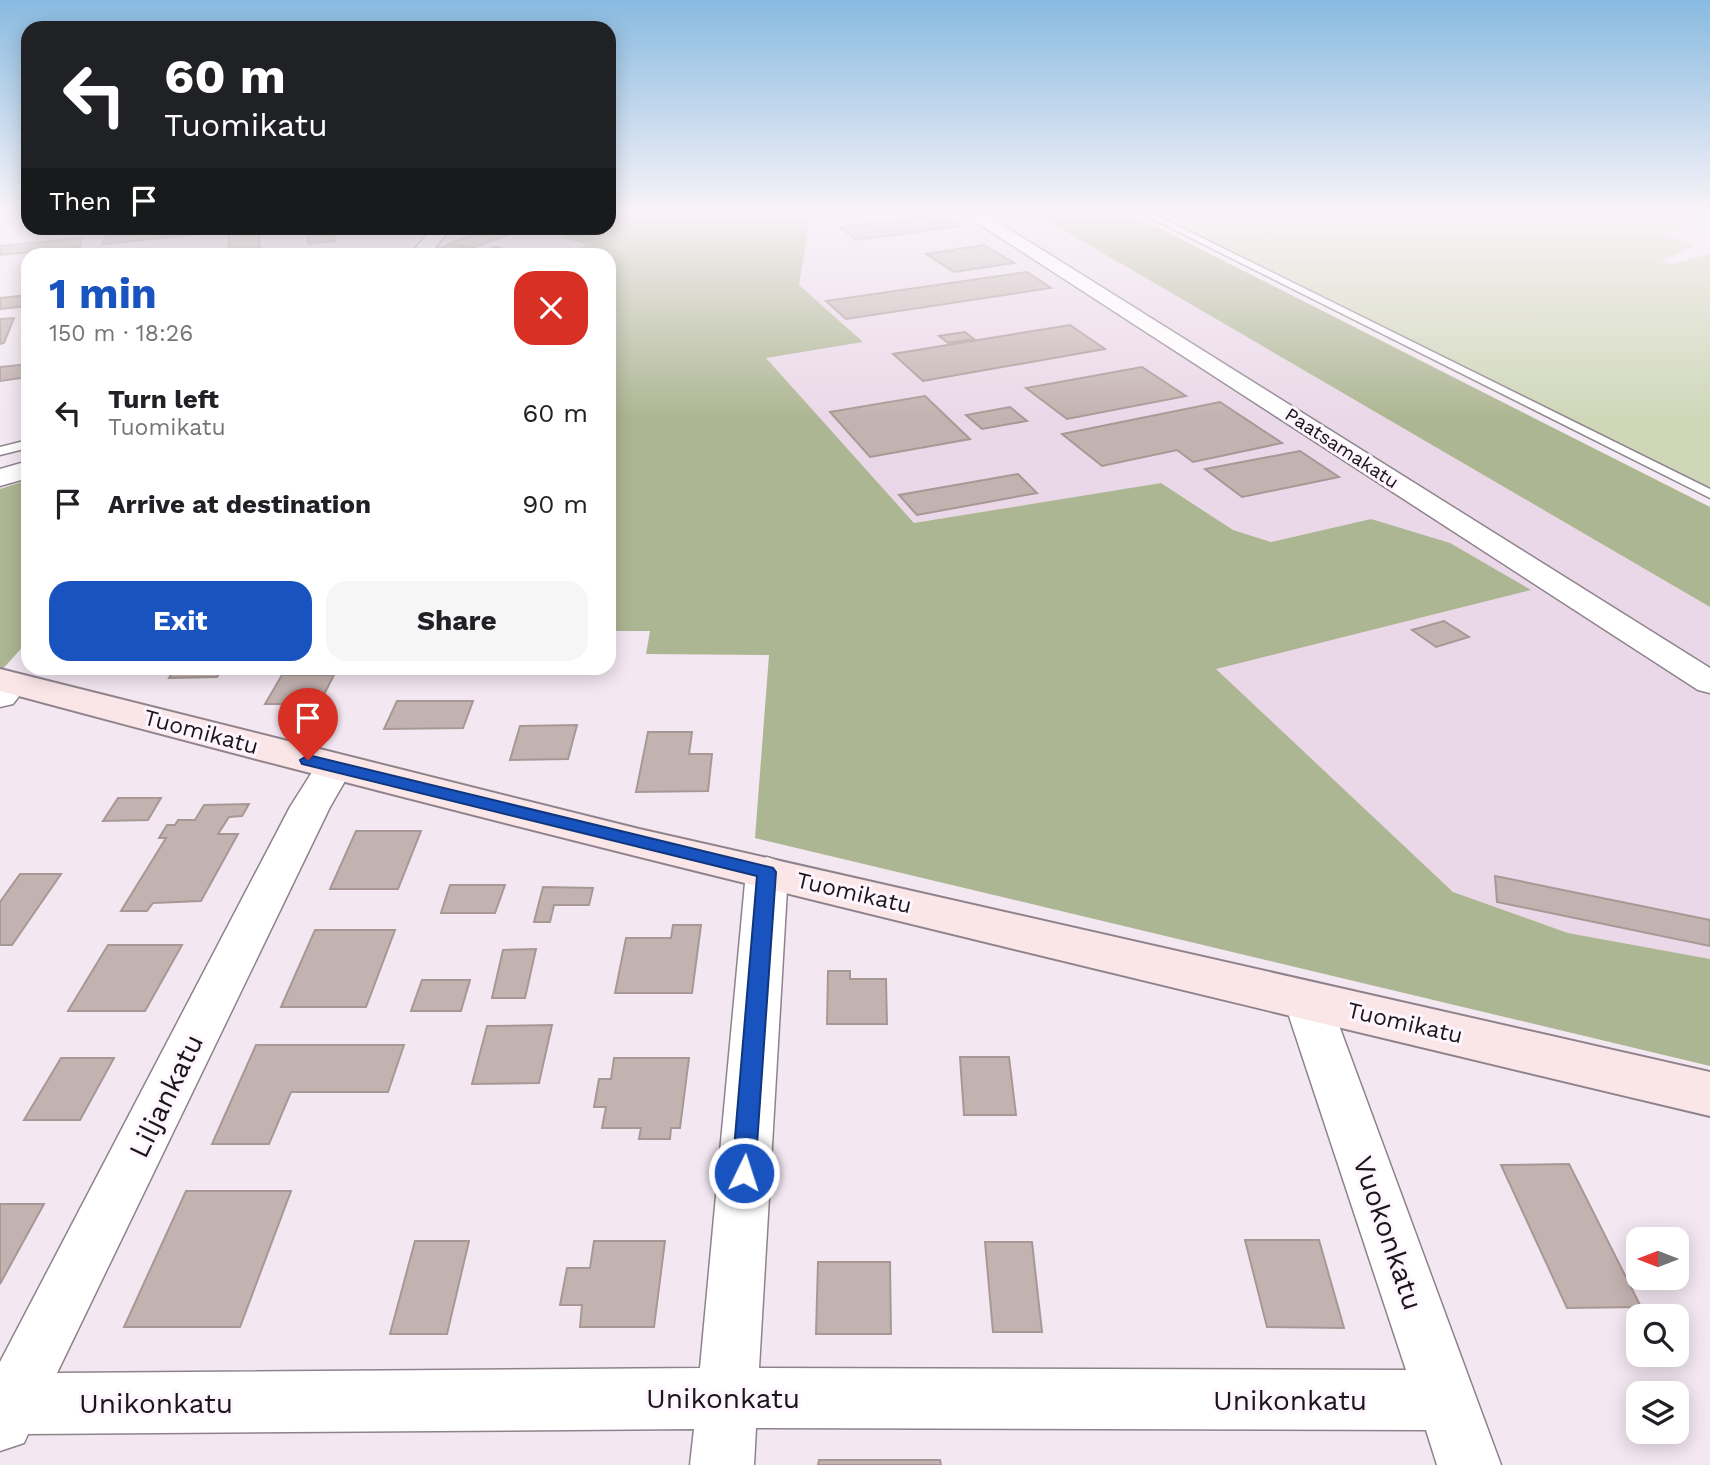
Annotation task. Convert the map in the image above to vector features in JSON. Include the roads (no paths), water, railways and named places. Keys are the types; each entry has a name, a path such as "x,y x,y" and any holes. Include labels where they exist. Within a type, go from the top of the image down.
{"street":[{"name":"Paatsamakatu","path":"1080,282 1710,683"},
{"path":"0,478 21,471"},
{"name":"Tuomikatu","path":"4,686 767,872 1710,1094"},
{"name":"Liljankatu","path":"4,1411 310,807 334,767"},
{"path":"722,1465 767,872"},
{"name":"Vuokonkatu","path":"1307,1001 1469,1465"},
{"name":"Unikonkatu","path":"4,1411 727,1398 1446,1400"}],"lane":[{"path":"1284,282 1710,494"},
{"path":"0,451 21,446"}]}
